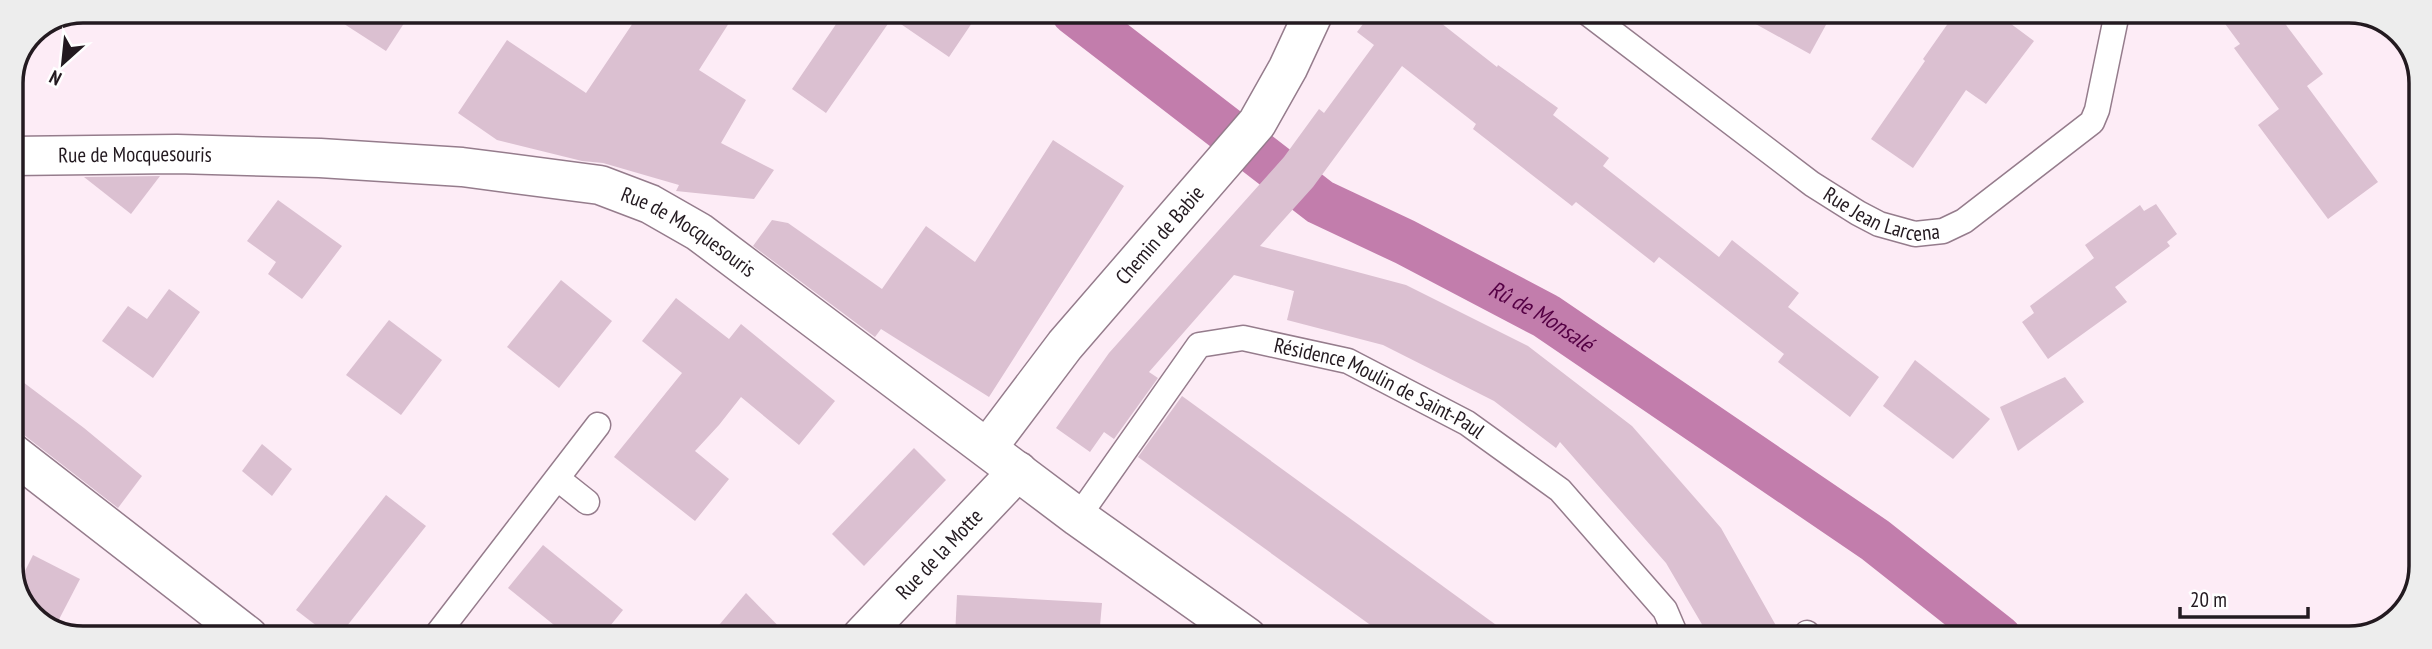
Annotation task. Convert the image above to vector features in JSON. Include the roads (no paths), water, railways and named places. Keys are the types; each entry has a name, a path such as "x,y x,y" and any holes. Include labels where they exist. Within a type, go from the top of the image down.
{"street":[{"name":"Chemin de Babie","path":"988,447 1065,345 1257,123 1309,23"},
{"name":"Rue de Mocquesouris","path":"23,156 177,154 320,158 462,167 600,185 650,204 699,232 1228,626"},
{"path":"23,461 235,626"},
{"name":"Rue de la Motte","path":"871,626 1018,471"}],"lane":[{"name":"Rue Jean Larcena","path":"1600,23 1812,184 1879,224 1915,234 1943,231 1964,221 2092,122 2097,110 2115,23"},
{"name":"Résidence Moulin de Saint-Paul","path":"1078,516 1199,345 1243,338 1348,360 1467,423 1559,490 1665,610 1672,626"},
{"path":"443,626 598,425"},
{"path":"558,479 587,502"}],"waterway":[{"name":"Rû de Monsalé","path":"1088,23 1320,202 1405,242 1546,316 1875,540 1984,626"}]}
